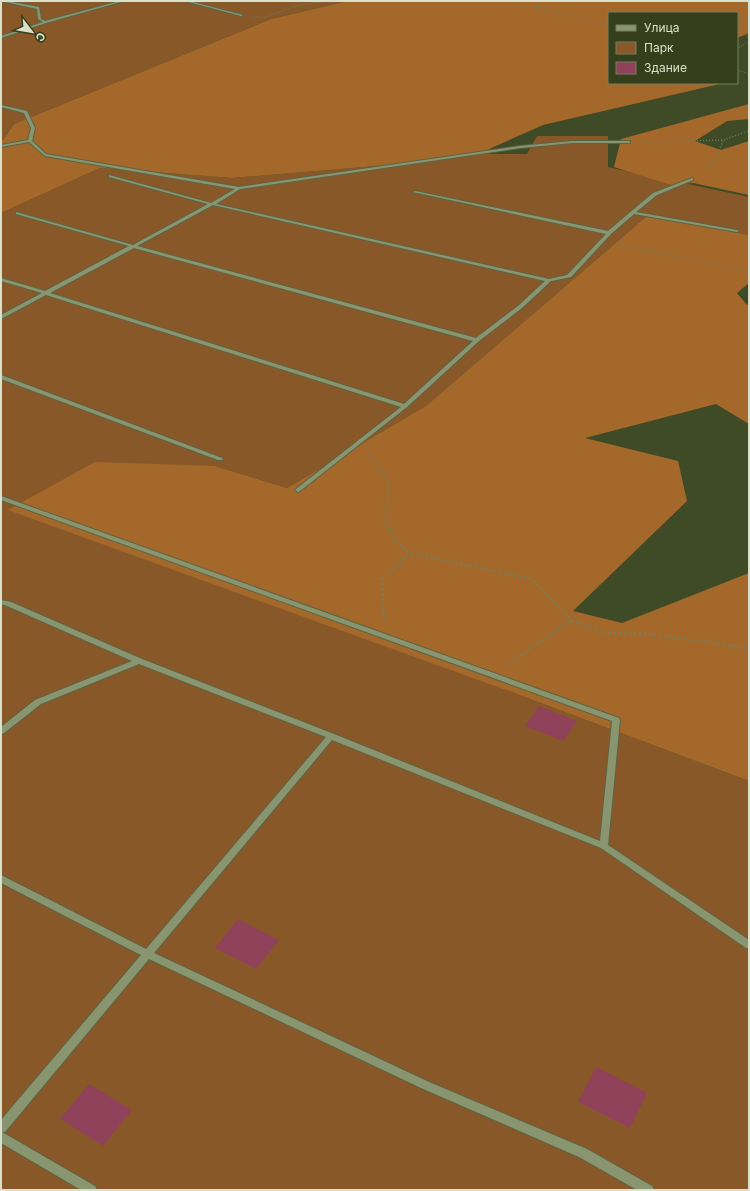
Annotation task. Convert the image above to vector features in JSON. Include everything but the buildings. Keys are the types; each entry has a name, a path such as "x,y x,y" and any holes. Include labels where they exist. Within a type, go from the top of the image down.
{"street":[{"path":"2,1 38,8 40,19 44,22"},
{"path":"1,37 44,22 123,1"},
{"path":"186,1 241,15"},
{"path":"1,106 26,112 33,128 30,142"},
{"path":"1,146 30,142"},
{"path":"30,142 44,155 239,188 520,147 572,142 629,142"},
{"path":"110,176 212,204 549,280 569,276 603,242 609,233 655,194 692,179"},
{"path":"1,317 212,204 239,188"},
{"path":"415,192 609,233"},
{"path":"18,213 477,340"},
{"path":"634,213 737,231"},
{"path":"1,279 405,406"},
{"path":"298,490 405,406 477,340 520,307 549,280"},
{"path":"1,377 220,459"},
{"path":"1,498 616,720 604,846"},
{"path":"1,602 10,604 139,661 331,736 604,846 749,946"},
{"path":"1,731 38,702 139,661"},
{"path":"1,1128 331,736"},
{"path":"1,879 148,954 425,1084 583,1154 648,1190"},
{"path":"1,1137 91,1190"}],"path":[{"path":"241,15 257,18 272,17 288,8 327,1"},
{"path":"502,1 572,16 608,26"},
{"path":"538,1 539,9"},
{"path":"738,14 749,3"},
{"path":"738,17 749,40 738,49"},
{"path":"738,70 749,74"},
{"path":"629,142 722,140 749,131"},
{"path":"692,179 717,159 722,140"},
{"path":"603,242 654,250 749,271"},
{"path":"370,434 371,456 389,482 386,521 397,543 410,553 531,579 572,620 605,633 647,634 749,648"},
{"path":"385,636 382,579 410,553"},
{"path":"492,675 572,620"}],"green space":[{"path":"1,1 348,1 271,19 14,124 3,140 1,140"},
{"path":"537,136 608,136 608,167 749,197 749,235 647,216 427,405 287,488 215,466 506,690 749,781 749,1190 1,1190 1,213 100,168 232,178 400,164 478,154 527,154"}],"shaded area":[{"path":"348,1 749,1 749,33 738,38 738,12 608,12 608,84 720,84 543,125 478,154 400,164 232,178 100,168 1,213 1,140 3,140 14,124 271,19"},
{"path":"749,104 749,119 727,121 695,141 721,150 749,141 749,195 693,183 671,185 614,167 621,139"},
{"path":"647,216 749,235 749,283 737,293 747,305 749,304 749,424 716,404 585,438 678,461 687,501 573,611 622,623 749,573 749,781 506,690 8,510 95,462 215,466 287,488 427,405"}]}
